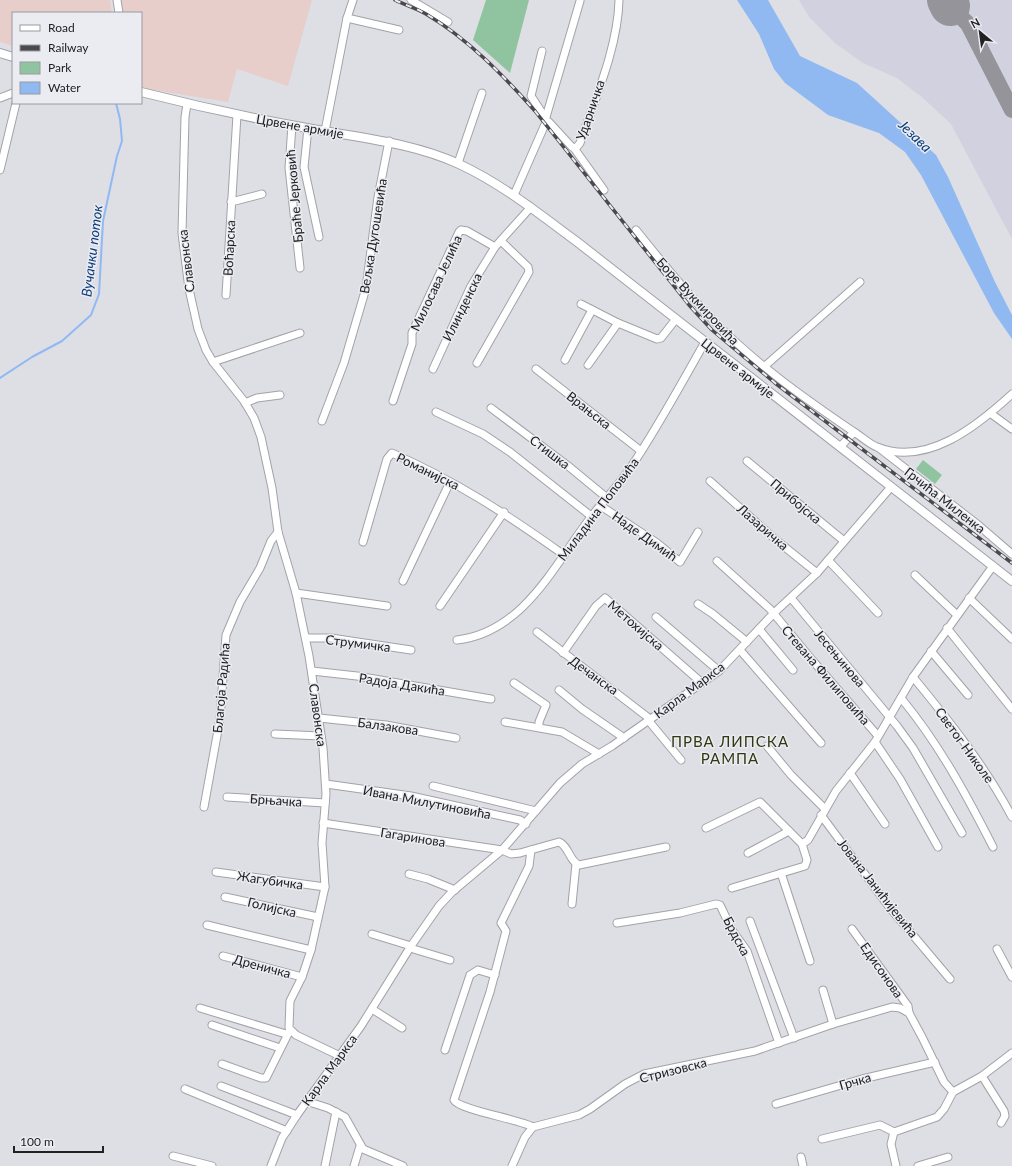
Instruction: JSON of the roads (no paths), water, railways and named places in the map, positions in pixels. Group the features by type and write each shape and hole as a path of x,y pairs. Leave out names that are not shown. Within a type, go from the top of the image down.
{"main road":[{"path":"0,53 12,57"},
{"name":"Црвене армије","path":"142,92 237,115 389,141 429,152 458,163 514,195 531,207 1012,581"}],"street":[{"path":"117,0 119,12"},
{"path":"325,130 348,18 354,0"},
{"path":"411,0 448,22"},
{"name":"Ударничка","path":"546,119 570,146 574,148 580,143 607,61 619,13 619,0"},
{"path":"514,195 546,119 580,1"},
{"path":"348,18 400,30"},
{"path":"542,51 531,96 546,119"},
{"path":"0,98 12,93"},
{"path":"458,163 482,93"},
{"path":"0,170 16,104"},
{"name":"Славонска","path":"187,104 185,117 182,209 183,249 189,289 198,329 212,362 245,403 261,437 272,488 278,532 296,593 306,638 319,718 326,784 322,843 325,887 311,950 302,977 290,1001 288,1032 266,1078 261,1078 222,1064"},
{"name":"Воћарска","path":"226,295 237,115"},
{"name":"Браће Јерковић","path":"292,125 289,168 300,268"},
{"path":"308,128 304,167 320,237"},
{"name":"Вељка Дугошевића","path":"322,421 344,363 366,288 378,197 389,141"},
{"path":"574,148 604,190"},
{"name":"Воћарска","path":"231,202 262,194"},
{"path":"495,247 502,242 531,207"},
{"name":"Милосава Јелића","path":"393,401 412,344 412,333 459,232 461,230 467,231 495,247"},
{"name":"Боре Вукмировића","path":"636,230 712,319 765,366 814,405 854,432"},
{"path":"477,363 529,272 528,267 502,242"},
{"name":"Илинденска","path":"432,369 471,286 495,247"},
{"path":"765,366 860,282"},
{"path":"581,304 618,323 659,339 676,319"},
{"path":"565,360 592,310"},
{"path":"588,365 618,323"},
{"path":"212,362 300,333"},
{"name":"Миладина Поповића","path":"457,640 471,638 484,633 512,615 527,603 641,451 705,342"},
{"name":"Врањска","path":"536,369 641,451"},
{"path":"877,447 910,453 927,450 948,441 990,413 1012,394"},
{"path":"245,403 262,397 280,395"},
{"name":"Стишка","path":"491,408 567,465 607,498"},
{"path":"436,412 483,434 520,459 591,516"},
{"path":"990,413 1012,429"},
{"path":"840,447 854,432"},
{"name":"Грчића Миленка","path":"854,432 877,447 966,515 1012,554"},
{"name":"Романијска","path":"363,542 390,453 405,458 473,493 504,512 564,555"},
{"name":"Прибојска","path":"747,461 844,541"},
{"name":"Лазаричка","path":"710,481 776,540 817,573"},
{"path":"403,581 450,482"},
{"name":"Карла Маркса","path":"271,1166 287,1131 306,1101 340,1056 372,1009 410,947 439,906 454,890 502,850 560,783 582,764 624,738 719,670 740,650 774,613 817,573 892,487"},
{"name":"Наде Димић","path":"601,506 657,543 680,562 698,532"},
{"path":"440,606 504,512"},
{"name":"Благоја Радића","path":"204,807 220,719 226,635 240,602 260,568 271,541 278,532"},
{"path":"828,560 878,613"},
{"name":"Стевана Филиповића","path":"717,561 774,613 877,739 938,847"},
{"path":"802,844 808,840 823,812 850,773 877,739 913,677 993,566"},
{"path":"915,575 957,615"},
{"path":"296,593 387,606"},
{"name":"Метохијска","path":"563,653 596,606 605,598 702,683"},
{"name":"Јесењинова","path":"791,598 890,717 913,748 962,833"},
{"path":"969,598 1012,639"},
{"path":"698,604 713,614 747,642"},
{"path":"656,618 719,670"},
{"path":"947,628 1012,709"},
{"path":"759,629 793,670"},
{"name":"Дечанска","path":"537,632 649,719"},
{"name":"Струмичка","path":"306,638 331,638 411,650"},
{"path":"740,650 821,742"},
{"path":"931,651 968,695"},
{"name":"Радоја Дакића","path":"312,671 357,676 491,699"},
{"name":"Светог Николе","path":"913,677 955,729 1000,793 1012,817"},
{"path":"514,684 545,703 546,708 539,722 539,726"},
{"path":"559,690 593,718 624,738"},
{"path":"901,698 923,726 948,763 993,847"},
{"name":"Балзакова","path":"319,718 392,726 456,738"},
{"name":"Карла Маркса","path":"649,719 681,760"},
{"path":"505,722 539,726 562,732 599,754"},
{"path":"275,734 321,736"},
{"name":"Јована Јанићијевића","path":"766,746 823,812 880,896 950,979"},
{"path":"850,773 885,824"},
{"name":"Ивана Милутиновића","path":"326,784 411,796 520,820 526,824"},
{"path":"433,786 536,811"},
{"name":"Брњачка","path":"227,797 325,803"},
{"path":"706,828 758,802 802,844 807,864 732,888"},
{"name":"Гагаринова","path":"323,823 502,850 511,854 561,843 576,864"},
{"path":"748,854 789,831"},
{"path":"572,904 576,864 666,847"},
{"path":"512,1166 524,1137 533,1127 523,1122 469,1108 454,1102 495,975 506,931 501,923 529,866 531,850"},
{"name":"Жагубичка","path":"216,872 325,887"},
{"path":"781,873 810,961"},
{"path":"409,874 428,879 454,890"},
{"name":"Голијска","path":"225,896 318,917"},
{"name":"Брдска","path":"617,923 680,913 716,904 720,906 732,930 747,951 779,1043"},
{"path":"750,921 794,1038"},
{"path":"207,925 311,950"},
{"name":"Едисонова","path":"852,928 908,1006 908,1013"},
{"path":"372,934 450,960"},
{"path":"997,949 1012,977"},
{"name":"Дреничка","path":"223,956 302,977"},
{"path":"445,1050 470,975 478,970 495,975"},
{"path":"823,990 832,1024"},
{"name":"Стризовска","path":"533,1127 579,1115 625,1084 644,1074 755,1051 832,1024 892,1007 900,1008 908,1013"},
{"path":"200,1008 288,1032 340,1056"},
{"path":"372,1009 402,1028"},
{"path":"908,1013 935,1062 944,1082 953,1092"},
{"path":"212,1025 280,1048"},
{"path":"822,1139 880,1126 894,1132 937,1116 944,1109 953,1092 982,1076 1012,1053"},
{"name":"Грчка","path":"776,1104 862,1079 935,1062"},
{"path":"982,1076 1004,1111 1005,1116 1001,1123"},
{"path":"221,1086 297,1115"},
{"path":"185,1090 287,1131"},
{"path":"306,1101 336,1112 345,1117 360,1146 388,1163 404,1166"},
{"path":"325,1166 336,1112"},
{"path":"894,1132 891,1144 896,1166"},
{"path":"354,1166 360,1146"},
{"path":"174,1156 212,1166"},
{"path":"918,1166 948,1157"},
{"path":"801,1158 803,1166"}],"water":[{"name":"Језава","path":"737,0 768,0 800,56 857,83 936,155 948,177 995,282 1012,315 1012,339 994,313 921,175 905,152 879,133 828,115 785,83 774,69 759,34"}],"waterway":[{"name":"Вучачки поток","path":"0,378 32,357 62,341 91,315 99,294 103,221 117,156 122,141 120,119 116,104"}],"railway":[{"path":"395,0 426,14 456,34 484,58 510,84 535,111 689,305 712,330 775,383 1012,563"}],"district":[{"name":"ПРВА ЛИПСКА РАМПА","path":"730,750"}]}
